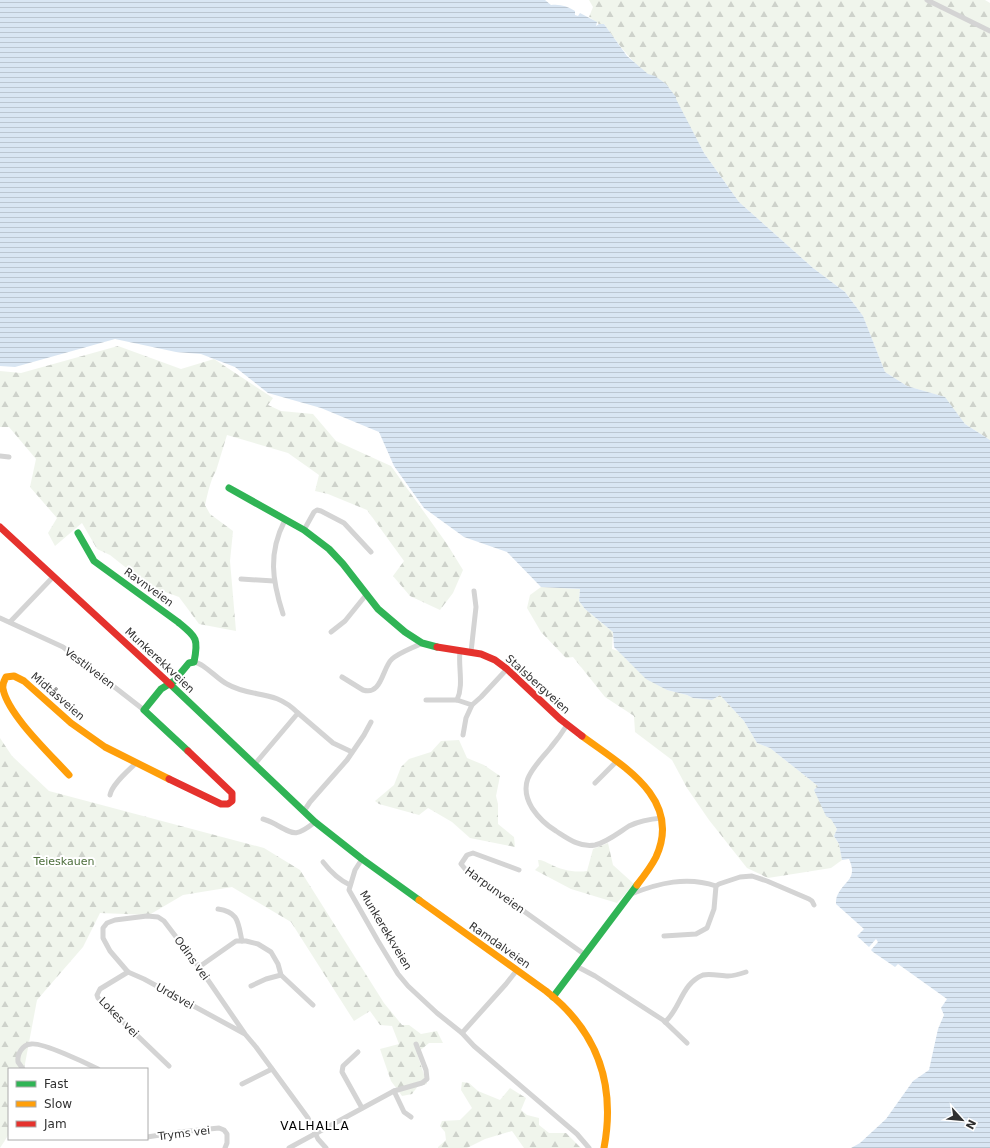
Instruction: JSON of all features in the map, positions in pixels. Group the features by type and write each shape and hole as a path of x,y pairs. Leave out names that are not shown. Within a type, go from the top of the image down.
{"street":[{"path":"927,0 990,31"},
{"path":"0,456 9,457"},
{"name":"Stalsbergveien","path":"229,488 304,530 329,549 343,564 378,609 395,625 422,643 436,647 471,652 489,657 507,669 568,725 641,780 650,790 657,803 662,818 663,835 654,863 553,997"},
{"path":"304,530 314,512 317,510 321,511 344,523 371,552"},
{"path":"283,614 274,581 273,558 275,545 285,520"},
{"name":"Munkerekkveien","path":"0,527 304,811"},
{"name":"Ravnveien","path":"78,533 94,561 178,622 193,635 196,639 197,646 194,662"},
{"path":"10,622 53,576"},
{"path":"241,579 274,581"},
{"path":"471,652 476,607 474,591"},
{"path":"331,632 345,621 366,595"},
{"name":"Vestliveien","path":"0,618 68,650 144,710"},
{"path":"342,677 363,690 373,690 377,687 386,668 393,658 422,643"},
{"path":"458,700 461,691 459,666 460,651"},
{"path":"144,710 158,692 174,680 189,663 194,662 201,664 230,686 280,699 333,742 352,752"},
{"path":"463,735 466,718 472,705 481,698 507,669"},
{"name":"Midtåsveien","path":"69,775 30,731 13,708 3,688 3,682 6,677 14,676 21,678 60,714 85,734 105,747 221,804 230,804 233,801 233,795 224,784 144,710"},
{"path":"426,700 458,700 472,705"},
{"path":"254,765 298,713"},
{"path":"304,811 352,752 371,722"},
{"path":"568,725 535,765 526,782 525,789 527,799 534,811 544,822 573,841 590,846 604,842 638,823 662,818"},
{"path":"595,783 617,761"},
{"path":"110,795 115,784 136,762"},
{"name":"Ramdalveien","path":"304,811 315,822 362,859 517,970 553,997 568,1011 592,1043 604,1074 608,1104 608,1126 605,1146"},
{"path":"263,819 268,820 290,832 296,833 302,832 315,822"},
{"name":"Harpunveien","path":"519,870 473,853 467,855 461,864 466,870 584,954"},
{"name":"Munkerekkveien","path":"362,859 355,870 350,885 350,892 398,974 425,1002 576,1134 588,1148"},
{"name":"Munkerekkveien","path":"323,862 338,877 350,885"},
{"path":"630,894 665,883 682,880 705,882 716,886 740,877 752,876 809,899 814,905"},
{"path":"664,936 696,934 707,928 714,909 716,886"},
{"path":"218,909 230,912 237,919 242,941"},
{"name":"Odins vei","path":"110,951 105,944 102,935 103,928 107,923 115,920 154,916 164,921 199,967 245,1034 308,1118 315,1134 326,1148"},
{"path":"199,967 236,941 258,944 271,952 278,964 281,976 313,1005"},
{"name":"Urdsvei","path":"110,951 128,972 144,979 245,1034"},
{"path":"576,966 665,1022 687,1043"},
{"path":"462,1033 517,970"},
{"name":"Lokes vei","path":"128,972 100,989 97,995 98,998 169,1066"},
{"path":"665,1022 673,1012 686,987 700,978 706,975 728,976 746,972"},
{"path":"251,986 266,979 281,976"},
{"path":"22,1068 18,1062 19,1053 25,1046 31,1044 41,1045 96,1068"},
{"path":"289,1148 394,1091 422,1083 427,1079 426,1070 416,1044"},
{"path":"358,1052 343,1066 342,1072 362,1108"},
{"path":"242,1084 272,1069"},
{"path":"394,1091 404,1112 411,1117"},
{"name":"Tryms vei","path":"148,1137 219,1128 224,1130 227,1134 225,1148"}],"green space":[{"path":"589,0 985,0 990,3 990,440 965,424 944,397 907,386 885,372 863,316 845,292 813,268 739,202 704,153 670,89 660,80 645,73 622,48 604,24 599,24 589,17 593,7"},
{"path":"118,346 181,369 214,359 273,398 268,405 281,411 313,414 336,441 391,466 447,544 463,570 453,593 440,610 410,596 393,576 404,561 367,510 328,494 315,491 319,475 288,453 227,435 205,505 210,514 233,531 230,561 236,631 199,624 179,597 149,586 110,555 97,549 82,523 55,546 48,533 57,518 30,487 36,459 9,427 0,427 0,371 21,373"},
{"path":"541,587 580,589 579,601 585,609 613,632 612,649 621,652 635,667 667,690 693,698 712,700 720,695 744,721 757,743 770,748 818,786 837,829 834,836 839,844 842,860 831,868 768,878 747,868 709,820 687,788 672,760 635,732 634,716 605,697 573,657 566,658 541,632 527,608 530,595"},
{"name":"Teieskauen","path":"0,738 12,756 49,791 264,848 300,870 384,1003 402,1025 409,1025 421,1034 437,1031 443,1043 429,1043 417,1053 427,1084 418,1086 412,1094 402,1096 391,1081 380,1049 399,1044 392,1026 380,1025 370,1011 354,1021 291,922 232,887 183,895 149,915 100,913 83,947 37,1000 24,1068 8,1068 8,1136 0,1148"},
{"path":"459,740 467,758 484,765 500,776 496,796 498,804 498,824 514,837 515,847 470,838 452,822 428,808 419,815 379,804 375,801 394,785 401,767 409,759 431,752 441,741"},
{"path":"608,843 613,865 634,884 617,903 571,889 535,870 539,866 538,860 559,868 578,872 587,871 593,849"},
{"path":"462,1082 469,1083 478,1091 500,1100 510,1088 526,1098 521,1110 527,1115 539,1118 539,1125 549,1133 566,1133 581,1148 524,1148 512,1131 485,1139 467,1148 438,1148 446,1140 445,1132 440,1126 442,1121 460,1120 472,1108 461,1090"}],"shaded area":[{"path":"0,0 545,0 551,5 560,5 569,8 575,11 575,15 578,16 580,13 597,22 596,26 599,24 604,24 627,56 648,74 655,76 666,84 676,97 704,153 739,202 813,268 845,292 863,316 885,372 907,386 945,397 965,424 990,440 990,1148 851,1148 860,1143 886,1119 913,1081 929,1070 938,1029 944,1015 941,1008 947,999 898,964 895,967 873,952 871,950 878,942 876,939 869,947 857,936 864,929 836,904 837,895 850,879 852,871 849,859 842,860 839,844 834,836 837,829 831,819 826,816 814,790 818,786 770,748 757,743 744,721 720,695 712,700 693,698 667,690 646,679 614,647 613,632 585,609 579,601 580,589 541,587 507,552 464,537 424,508 394,466 379,432 321,408 268,393 235,367 201,354 176,352 115,339 15,367 0,366"}],"traffic: fast":[{"path":"229,488 304,530 329,549 343,564 378,609 405,632 422,643 437,647"},
{"path":"78,533 94,561 178,622 189,631 195,639 196,648 194,662 189,663 174,681 161,689 144,710 188,751"},
{"path":"171,685 315,822 362,859 419,900"},
{"path":"553,997 637,885"}],"traffic: slow":[{"path":"69,775 31,734 13,711 3,689 3,684 6,677 14,676 24,681 71,723 105,747 169,779"},
{"path":"582,736 630,771 644,785 655,800 661,817 662,836 656,857 650,868 637,885"},
{"path":"419,900 546,991 564,1007 578,1023 590,1041 599,1060 604,1081 607,1102 607,1125 604,1148"}],"traffic: jam":[{"path":"0,527 171,685"},
{"path":"437,647 481,654 495,660 507,669 560,719 582,736"},
{"path":"169,779 221,804 228,804 232,801 232,793 188,751"}],"district":[{"name":"VALHALLA","path":"315,1126"}]}
